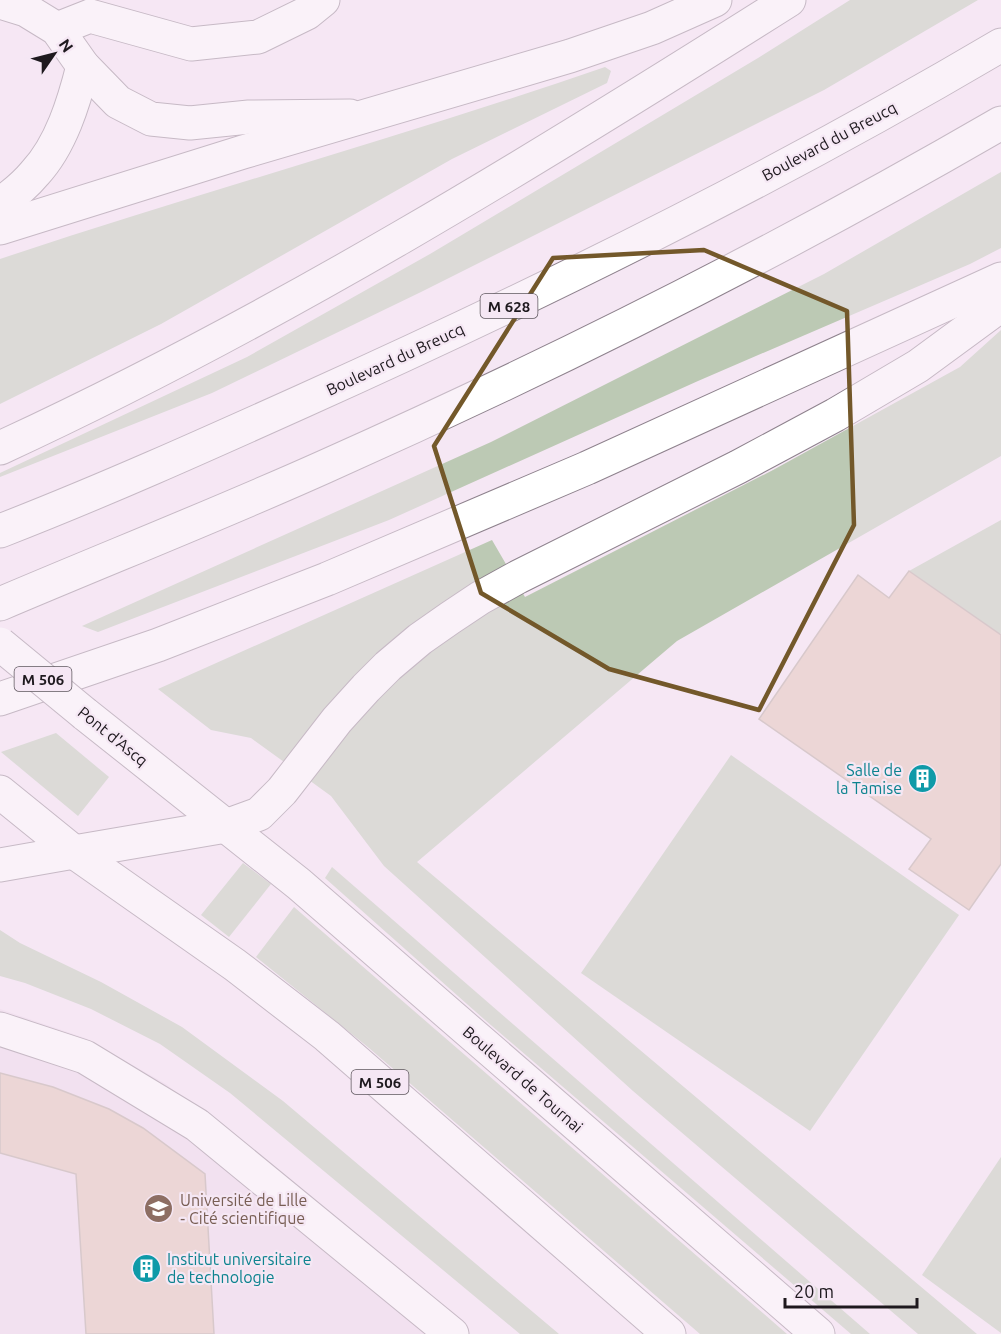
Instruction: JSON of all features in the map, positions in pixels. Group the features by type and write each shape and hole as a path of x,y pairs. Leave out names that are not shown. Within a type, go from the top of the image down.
{"main road":[{"path":"57,29 102,8 191,44 258,37 307,13 323,0"},
{"path":"0,228 243,152 570,56 652,28 715,0"},
{"path":"0,448 186,357 369,256 530,162 789,0"},
{"path":"0,2 26,10 57,29 83,66 118,102 151,118 190,123 249,117 370,115"},
{"name":"Boulevard du Breucq","path":"0,531 215,441 376,369 531,295 684,219 826,144 1001,45"},
{"path":"0,204 20,189 49,155 66,117 83,66"},
{"path":"0,604 249,500 482,394 788,241 1001,123"},
{"path":"0,699 158,645 337,575 587,468 1001,279"},
{"path":"0,865 226,826 259,814 282,791 337,720 366,688 420,639 450,618 518,577 738,467 835,415 918,366 1001,305"},
{"name":"Pont d'Ascq","path":"0,644 226,826"},
{"name":"M 506","path":"0,792 74,852 235,965 318,1029 669,1334"},
{"name":"Boulevard de Tournai","path":"226,826 324,905 818,1334"},
{"path":"0,1029 85,1057 197,1125 452,1334"}],"highlighted area":[{"path":"704,250 847,311 854,525 759,710 609,669 481,593 434,446 553,258"}],"shaded area":[{"name":"Université de Lille ‐ Cité scientifique","path":"0,1009 85,1038 166,1084 470,1334 0,1334"}],"green space":[{"path":"850,0 978,0 824,90 421,292 212,393 0,477 0,473 247,357 430,254 758,58"},
{"path":"605,67 611,71 607,83 452,159 161,324 0,404 0,259 454,117"},
{"path":"1001,172 1001,248 970,264 698,381 389,520 98,632 82,626 491,442 824,274"},
{"path":"1001,330 1001,456 677,641 417,862 977,1334 918,1334 633,1091 384,866 331,796 251,738 211,730 158,689 492,540 525,597 773,470 960,367"},
{"path":"1001,520 1001,633 1000,635 909,571"},
{"path":"56,733 109,777 78,816 1,752"},
{"path":"731,755 959,915 810,1131 581,973"},
{"path":"243,863 271,884 229,937 201,915"},
{"path":"332,867 870,1334 851,1334 485,1020 325,878"},
{"path":"294,907 787,1334 700,1334 369,1048 256,957"},
{"path":"0,930 20,943 101,982 182,1027 283,1101 559,1334 520,1334 230,1093 160,1044 91,1009 25,983 0,976"},
{"path":"1001,1157 1001,1333 922,1275"}],"building":[{"name":"Salle de la Tamise","path":"909,571 1001,635 1001,864 969,910 909,869 931,839 759,719 858,575 889,598"},
{"name":"Institut universitaire de technologie","path":"0,1073 53,1087 109,1109 143,1128 205,1174 214,1334 86,1334 76,1174 0,1153"}],"place":[{"name":"Salle de la Tamise","path":"923,779"},
{"name":"Université de Lille ‐ Cité scientifique","path":"159,1209"},
{"name":"Institut universitaire de technologie","path":"146,1268"}]}
